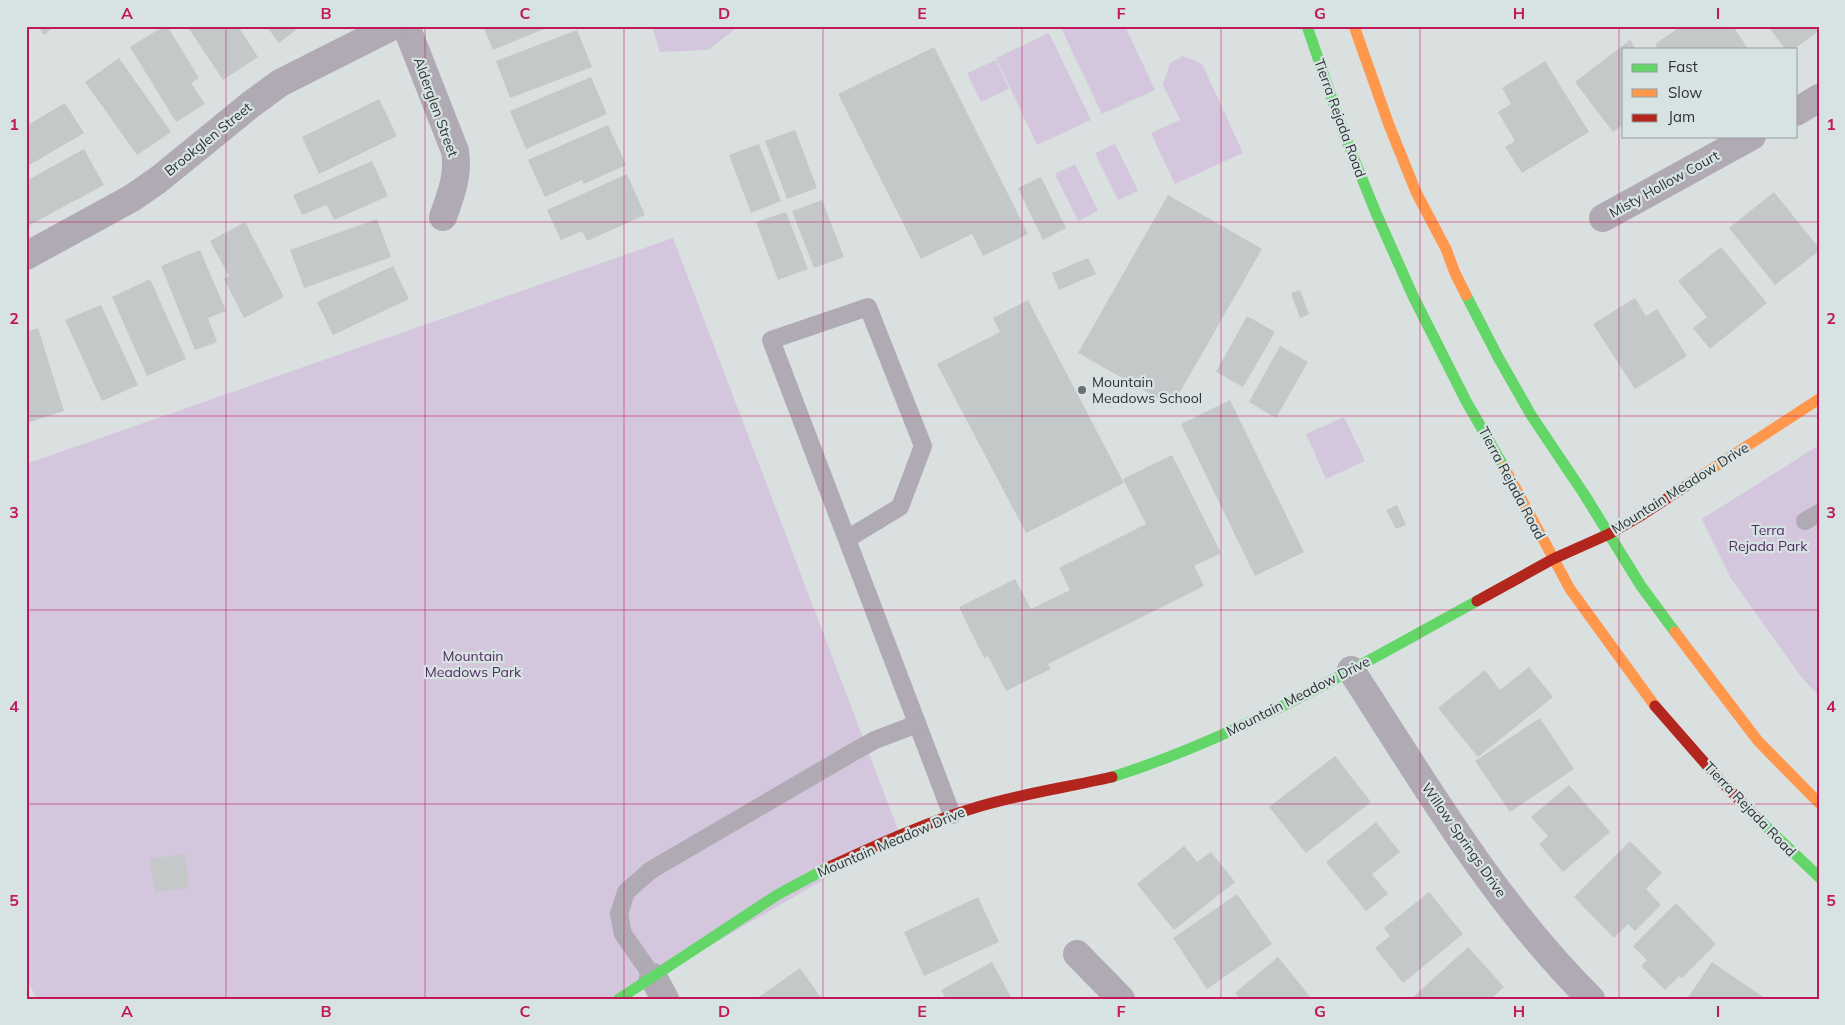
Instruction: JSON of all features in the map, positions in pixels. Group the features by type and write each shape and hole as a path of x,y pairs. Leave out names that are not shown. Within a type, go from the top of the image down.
{"main road":[{"name":"Tierra Rejada Road","path":"1307,26 1344,134 1376,213 1414,296 1466,400 1489,438 1570,589 1657,709 1718,778 1789,850 1819,877"},
{"path":"1354,26 1389,125 1416,192 1498,357 1531,415 1609,534 1640,586 1758,741 1819,803"},
{"name":"Mountain Meadow Drive","path":"619,999 659,988 777,895 817,873 900,835 970,808 1143,767 1229,733 1279,709 1553,559 1609,534 1642,515 1819,400"}],"street":[{"name":"Brookglen Street","path":"26,256 132,198 158,180 280,83 393,26"},
{"name":"Alderglen Street","path":"406,26 455,151 457,164 456,181 444,217"},
{"path":"1798,111 1819,98"},
{"name":"Misty Hollow Court","path":"1604,218 1748,138"},
{"name":"Willow Springs Drive","path":"1351,670 1472,856 1533,936 1564,972 1591,999"},
{"path":"1077,954 1121,999"}],"lane":[{"path":"847,539 900,507 923,446 868,307 771,340 952,816"},
{"path":"659,988 623,934 619,914 626,892 651,870 838,761 875,740 917,724"}],"green space":[{"path":"652,26 739,26 708,50 660,52"},
{"path":"1063,26 1125,26 1155,90 1102,114 1061,28"},
{"path":"1049,33 1091,120 1037,145 996,58"},
{"path":"1183,56 1202,64 1243,153 1175,184 1151,133 1180,120 1163,85 1170,63"},
{"path":"996,60 1009,89 981,102 967,73"},
{"path":"1115,144 1138,191 1118,200 1095,153"},
{"path":"1075,164 1098,211 1078,221 1055,174"},
{"name":"Mountain Meadows Park","path":"673,238 900,835 619,999 37,999 26,978 26,464"},
{"path":"1344,417 1365,461 1326,479 1306,434"},
{"name":"Terra Rejada Park","path":"1819,445 1819,696 1802,678 1730,577 1702,519"}],"building":[{"path":"37,26 55,26 44,35"},
{"path":"167,26 199,78 191,83 205,104 176,122 130,47"},
{"path":"187,26 238,26 258,57 223,80"},
{"path":"266,26 301,26 279,43"},
{"path":"483,26 551,26 493,50"},
{"path":"1682,26 1733,26 1747,48 1657,48 1655,44"},
{"path":"1768,26 1819,26 1819,31 1795,48 1784,48"},
{"path":"577,30 592,67 510,98 496,61"},
{"path":"1630,40 1635,48 1622,48 1622,125 1613,132 1575,82"},
{"path":"934,47 1028,234 983,256 972,234 921,259 838,94"},
{"path":"119,58 171,132 137,155 85,82"},
{"path":"1545,61 1589,132 1522,173 1505,147 1515,141 1498,112 1511,104 1502,88"},
{"path":"591,77 607,114 526,149 510,111"},
{"path":"379,99 397,136 319,174 302,137"},
{"path":"65,103 84,133 26,167 26,126"},
{"path":"608,125 626,165 584,184 582,180 545,197 528,160"},
{"path":"795,130 817,188 787,199 765,141"},
{"path":"759,144 781,201 751,213 729,155"},
{"path":"84,149 104,185 26,227 26,181"},
{"path":"372,161 388,196 334,220 327,205 302,215 293,195"},
{"path":"627,174 645,215 587,241 582,231 561,240 547,210"},
{"path":"1041,177 1066,228 1043,240 1018,188"},
{"path":"1774,192 1819,248 1819,251 1775,285 1729,228"},
{"path":"1168,195 1262,249 1172,406 1078,353"},
{"path":"822,200 844,257 814,268 792,211"},
{"path":"786,212 808,269 778,280 756,222"},
{"path":"377,219 391,257 304,288 290,250"},
{"path":"245,222 284,297 244,318 224,279 229,276 210,241"},
{"path":"1721,247 1767,303 1710,349 1693,328 1707,317 1678,281"},
{"path":"200,250 226,311 208,318 217,342 195,350 161,266"},
{"path":"1088,258 1096,274 1059,290 1052,273"},
{"path":"393,266 409,299 333,335 317,302"},
{"path":"150,279 186,359 147,376 112,297"},
{"path":"1300,290 1309,314 1300,318 1291,293"},
{"path":"1635,298 1646,316 1657,309 1687,356 1635,389 1593,324"},
{"path":"1028,300 1124,483 1026,533 937,364 1000,332 993,318"},
{"path":"101,305 138,385 102,401 65,320"},
{"path":"1247,316 1275,332 1243,387 1216,372"},
{"path":"38,328 64,411 27,423 26,332"},
{"path":"1280,346 1308,362 1276,418 1249,402"},
{"path":"1230,400 1304,552 1255,576 1181,424"},
{"path":"1172,455 1221,553 1194,566 1204,586 1048,664 1051,669 1006,691 988,656 984,658 959,607 1015,579 1031,609 1070,590 1059,568 1146,524 1123,479"},
{"path":"1397,505 1406,525 1396,529 1386,510"},
{"path":"1529,667 1553,697 1478,757 1438,708 1485,670 1500,690"},
{"path":"1540,718 1574,769 1510,812 1475,761"},
{"path":"1335,756 1371,802 1306,853 1269,807"},
{"path":"1569,785 1610,832 1563,872 1539,844 1548,836 1531,817"},
{"path":"1376,822 1400,852 1372,874 1388,894 1366,911 1326,862"},
{"path":"1630,841 1662,873 1646,889 1661,905 1635,931 1628,924 1614,938 1574,897"},
{"path":"1184,846 1197,862 1211,852 1235,882 1174,930 1137,884"},
{"path":"185,854 189,888 155,892 150,859"},
{"path":"1429,892 1463,934 1403,983 1375,948 1390,936 1384,928"},
{"path":"1237,894 1272,944 1207,989 1173,938"},
{"path":"978,897 999,942 924,976 904,932"},
{"path":"1676,903 1716,944 1682,978 1679,976 1665,990 1641,966 1647,960 1633,946"},
{"path":"1468,947 1504,987 1491,999 1411,999"},
{"path":"1278,957 1312,999 1240,999 1235,993"},
{"path":"992,962 1012,999 946,999 941,990"},
{"path":"1712,962 1766,999 1687,999"},
{"path":"800,968 822,999 756,999"}],"traffic: fast":[{"path":"1307,26 1344,134 1376,213 1413,296 1466,401 1504,467"},
{"path":"1466,295 1531,415 1584,494 1641,586 1675,632"},
{"path":"1112,777 1207,741 1299,698 1477,601"},
{"path":"1757,818 1819,877"},
{"path":"619,999 777,895 829,867"}],"traffic: slow":[{"path":"1354,26 1389,125 1416,192 1446,249 1466,295"},
{"path":"1698,478 1819,399"},
{"path":"1504,467 1570,589 1655,706"},
{"path":"1675,632 1758,741 1819,803"}],"traffic: jam":[{"path":"1477,601 1553,559 1609,534 1698,478"},
{"path":"1655,706 1718,778 1757,818"},
{"path":"829,867 917,828 971,809 1024,795 1112,777"}],"place":[{"name":"Mountain Meadows School","path":"1082,390"}]}
